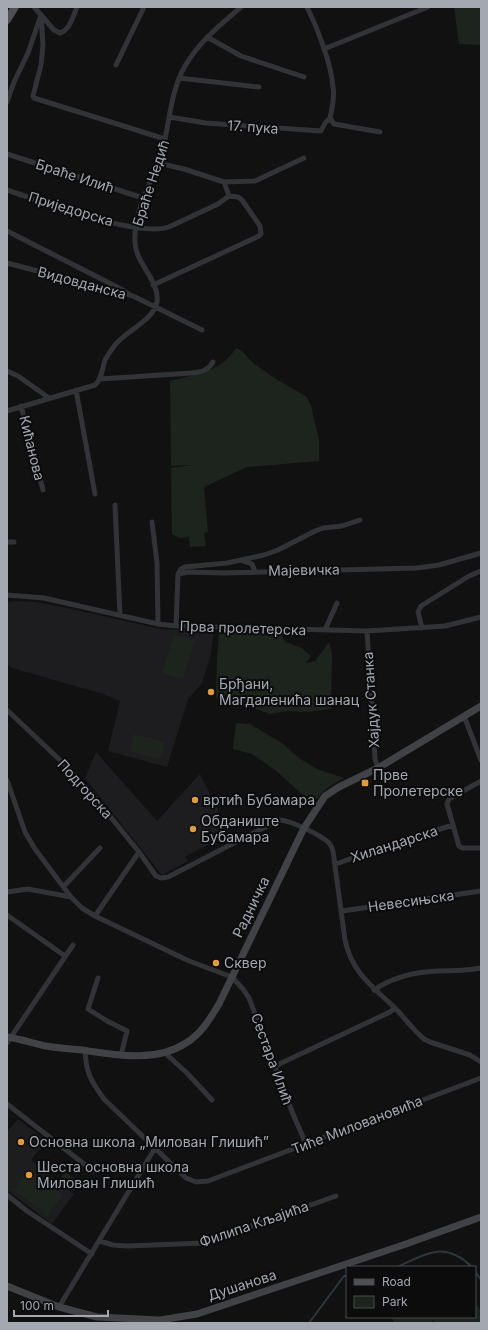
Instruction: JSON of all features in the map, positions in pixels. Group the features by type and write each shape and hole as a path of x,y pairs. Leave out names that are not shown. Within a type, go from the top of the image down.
{"main road":[{"path":"7,20 15,7"}],"street":[{"path":"34,7 54,30 60,33 66,30 77,7"},
{"path":"116,65 144,7"},
{"name":"Браће Недић","path":"155,306 157,297 154,285 136,249 135,228 143,198 158,163 179,78 193,53 207,36 241,7"},
{"path":"307,7 324,49 329,66 333,87 333,102 330,118 334,124 380,132"},
{"path":"324,49 428,7"},
{"path":"7,102 14,82 28,52 41,15"},
{"path":"41,15 43,45 33,96 34,98 165,139"},
{"path":"207,36 241,56 304,77"},
{"path":"179,78 259,87"},
{"name":"17. пука","path":"169,117 206,123 321,131 325,123 330,118"},
{"name":"Браће Илић","path":"7,154 143,198"},
{"path":"158,163 184,169 224,182 256,181 304,158"},
{"path":"154,285 252,240 261,234 260,226 242,200 238,197 229,196 224,182"},
{"name":"Приједорска","path":"7,190 89,216 135,228 164,229 218,204 229,196"},
{"path":"7,231 121,288 132,296"},
{"name":"Видовданска","path":"7,262 132,296 202,330"},
{"path":"7,411 94,385 100,379 110,351 124,336 150,315 155,306"},
{"path":"100,379 191,373 204,371 208,369 213,362"},
{"path":"7,371 18,376 49,398"},
{"path":"76,390 95,494"},
{"name":"Кићанова","path":"21,406 43,490"},
{"path":"115,505 120,615"},
{"path":"176,626 178,574 180,569 185,567 209,566 264,555 278,550 323,528 342,526 360,520"},
{"path":"152,522 157,569 158,624"},
{"path":"7,542 14,542"},
{"name":"Мајевичка","path":"178,574 189,572 417,568 439,565 481,553"},
{"path":"242,560 252,564 255,572"},
{"path":"422,628 418,612 421,606 469,576 481,571"},
{"name":"Прва пролетерска","path":"7,596 44,598 158,624 176,626 367,631 445,626 481,617"},
{"path":"325,630 337,603"},
{"name":"Хајдук Станка","path":"367,631 375,759 378,768"},
{"name":"Радничка","path":"8,1039 47,1046 121,1055 148,1055 165,1053 186,1044 200,1031 216,1008 304,828 321,801 330,792 378,768 481,706"},
{"name":"Подгорска","path":"7,710 78,778 139,852 156,876 161,878 168,877 279,820 285,820 304,828"},
{"path":"464,716 481,760"},
{"path":"7,780 25,832 35,849 71,897 82,908 95,916 189,960 232,977"},
{"path":"481,781 448,800 447,804 459,846 462,848 481,848"},
{"name":"Хиландарска","path":"336,864 380,848 453,825"},
{"path":"304,828 330,843 336,864 348,955 360,974 374,990 395,1008 424,1039 470,1055 481,1062"},
{"path":"64,886 100,848"},
{"path":"95,916 139,852"},
{"path":"7,892 28,889 71,897"},
{"name":"Невесињска","path":"342,911 481,891"},
{"path":"7,915 65,956"},
{"path":"8,1039 73,945"},
{"path":"374,990 393,979 419,973 481,968"},
{"name":"Сестара Илић","path":"232,977 249,998 306,1144"},
{"path":"98,978 88,1009 106,1021 127,1031 121,1055"},
{"path":"275,1066 390,1012 395,1008"},
{"name":"Тиће Миловановића","path":"84,1051 86,1067 96,1088 104,1099 186,1178 196,1182 203,1182 481,1078"},
{"path":"165,1053 187,1073 212,1100"},
{"path":"7,1104 93,1171"},
{"path":"59,1307 155,1148"},
{"path":"7,1195 33,1215 92,1254"},
{"name":"Филипа Кљајића","path":"100,1241 113,1245 126,1246 204,1243 336,1196"},
{"name":"Душанова","path":"7,1286 59,1307 102,1321 160,1320 197,1314 406,1244 481,1216"}],"shaded area":[{"path":"7,602 36,602 62,607 161,629 209,631 212,633 211,654 202,683 188,699 167,767 108,751 120,701 103,694 12,668 7,664"},
{"name":"вртић Бубамара","path":"96,752 157,821 200,774 230,833 185,857 188,861 162,875 85,778"},
{"name":"Шеста основна школа Милован Глишић","path":"18,1119 46,1141 31,1160 74,1194 52,1224 7,1190 7,1132"}],"green space":[{"path":"454,7 481,7 481,45 459,44"},
{"path":"236,348 242,351 253,363 276,379 307,397 311,406 319,440 319,461 247,467 204,487 208,532 204,533 206,546 190,547 189,537 180,538 172,534 171,468 193,465 171,466 170,381 215,368 223,363"},
{"path":"219,633 280,633 285,642 302,648 311,656 306,663 315,661 329,642 332,654 331,709 306,712 288,711 270,714 248,706 226,707 216,697"},
{"path":"174,634 195,640 183,679 162,673"},
{"path":"236,723 250,724 282,743 299,758 317,769 344,778 327,789 313,804 275,770 252,754 233,749"},
{"path":"134,734 165,742 161,759 130,751"},
{"path":"28,1169 63,1195 48,1216 14,1190"},
{"path":"65,1172 80,1183 74,1191 59,1180"},
{"path":"476,1304 481,1311 481,1323 435,1323 433,1320 430,1323 395,1323 392,1318 476,1318"}],"waterway":[{"path":"399,1266 435,1252 453,1254 471,1266"},
{"path":"476,1272 481,1280"},
{"path":"309,1323 344,1276 346,1276"}],"place":[{"name":"Брђани, Магдаленића шанац","path":"211,692"},
{"name":"Прве Пролетерске","path":"365,783"},
{"name":"вртић Бубамара","path":"195,800"},
{"name":"Обданиште Бубамара","path":"193,829"},
{"name":"Сквер","path":"216,963"},
{"name":"Основна школа „Милован Глишић”","path":"21,1142"},
{"name":"Шеста основна школа Милован Глишић","path":"29,1175"}]}
